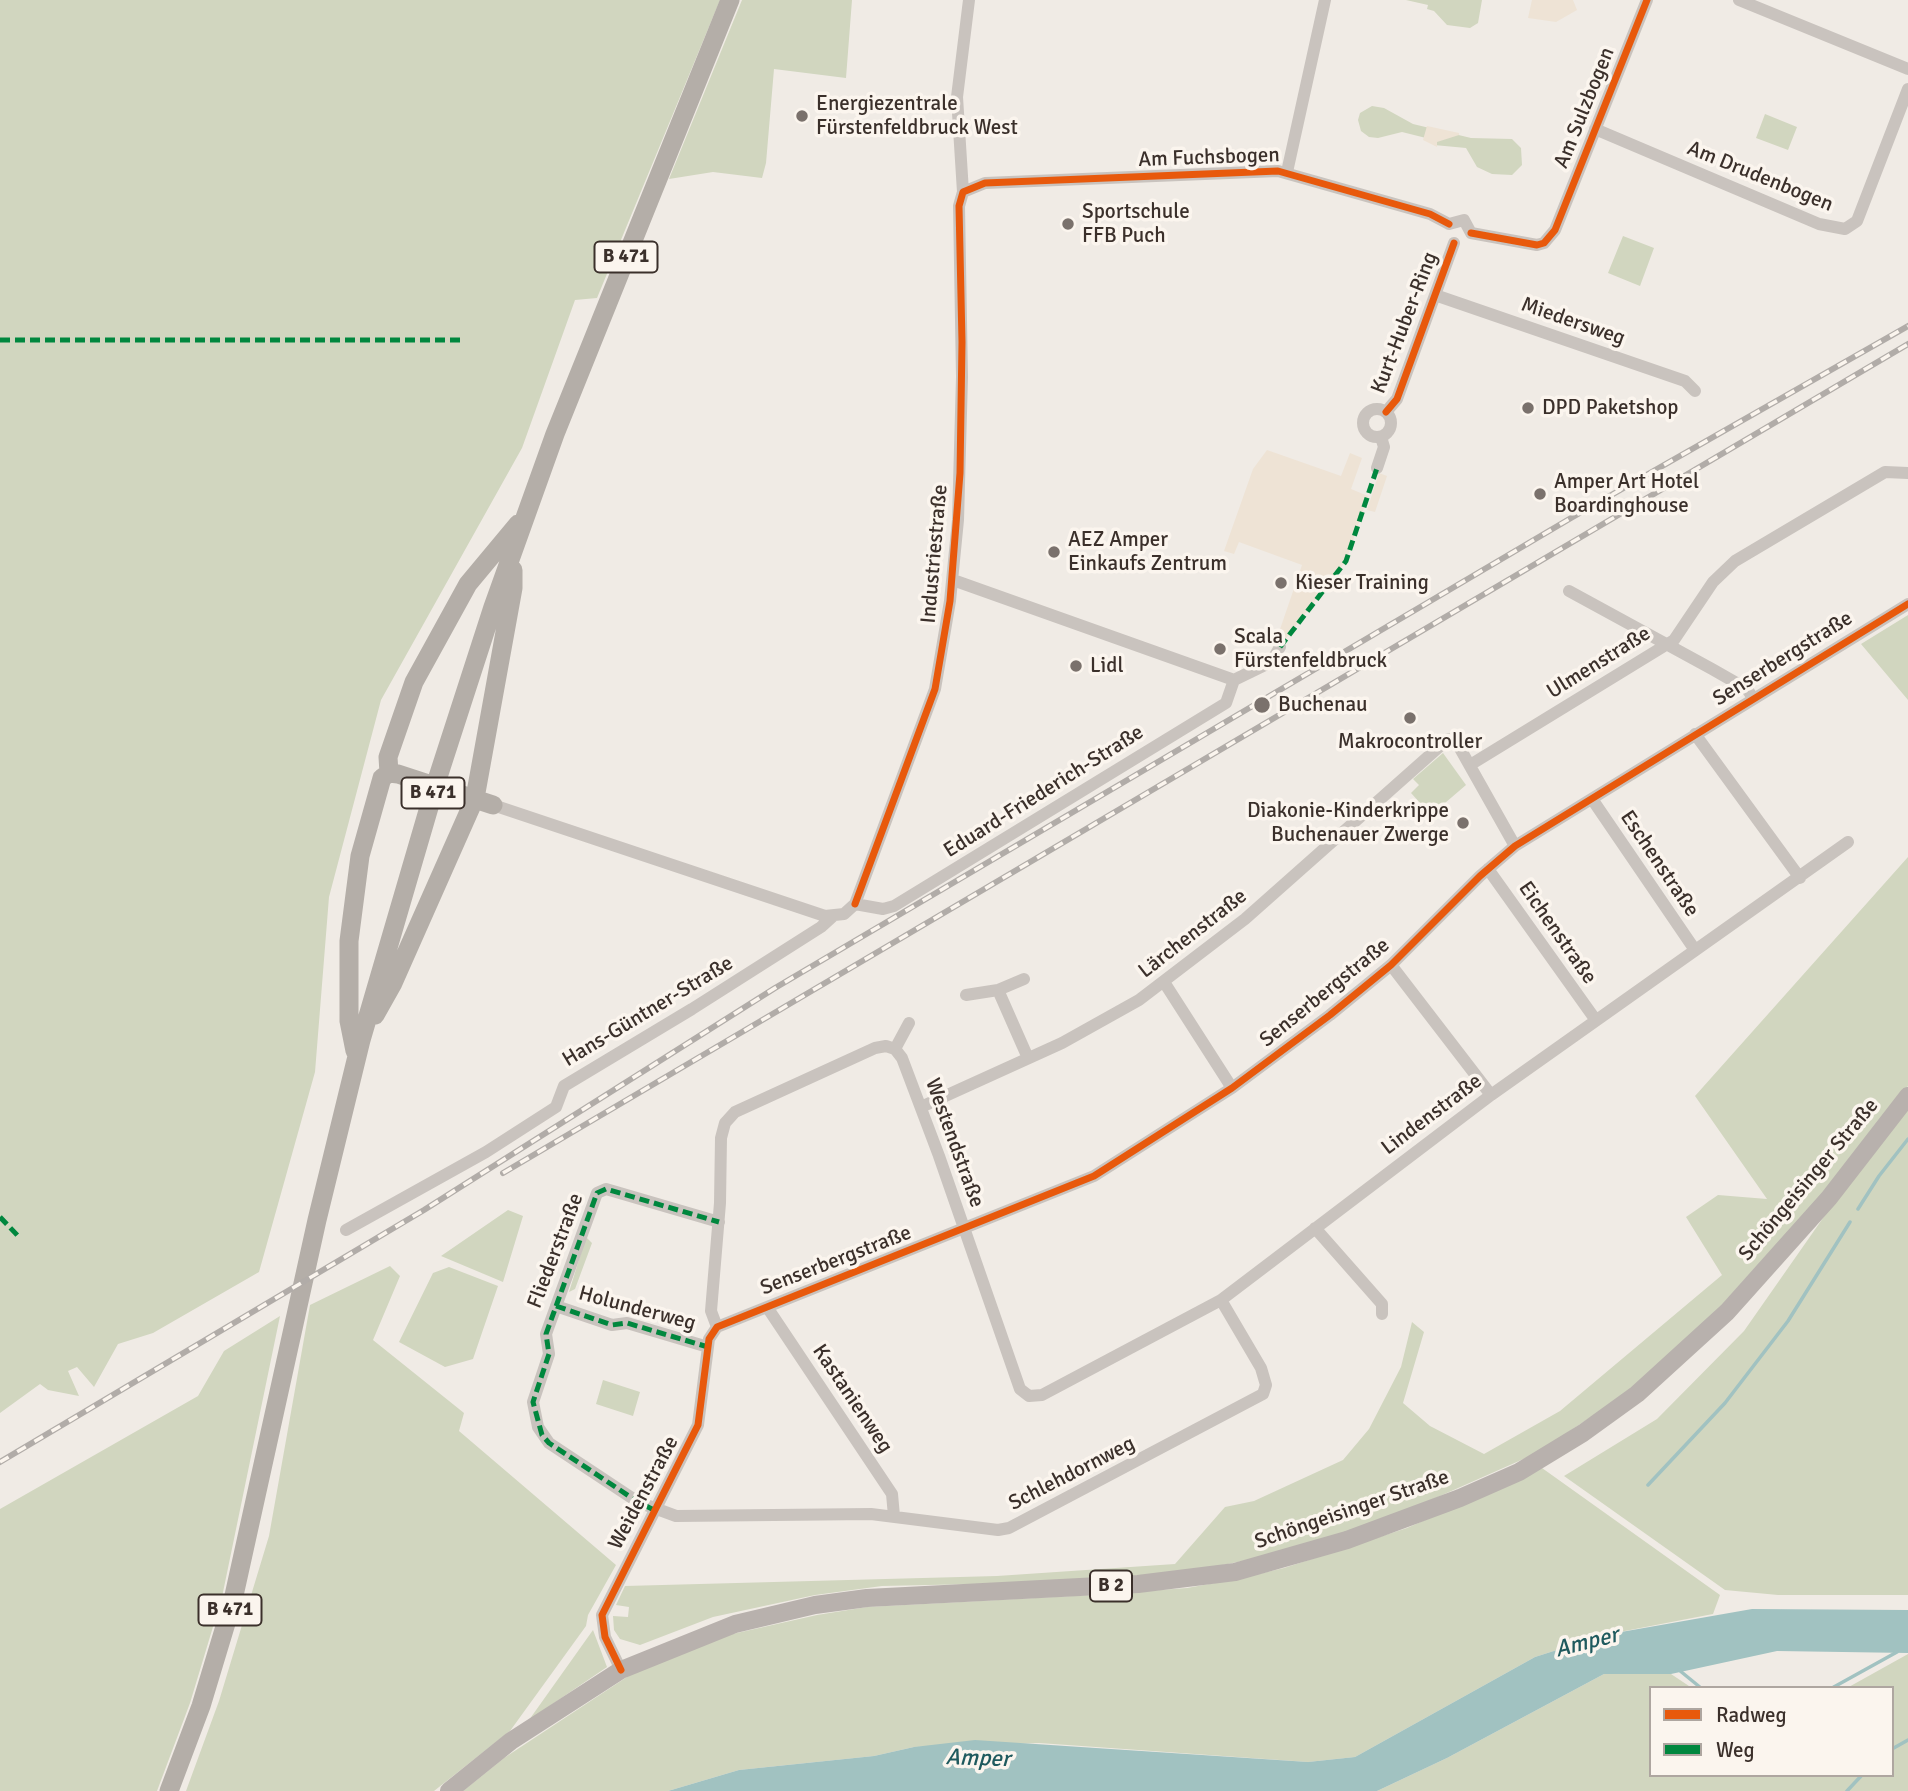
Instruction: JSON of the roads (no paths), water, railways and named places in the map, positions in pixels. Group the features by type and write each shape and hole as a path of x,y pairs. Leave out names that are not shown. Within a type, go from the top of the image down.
{"highway":[{"name":"B 471","path":"169,1791 201,1706 233,1600 317,1220 358,1049 437,780 525,516 730,0"},
{"path":"389,773 388,757 414,682 468,584 525,516"},
{"path":"358,1049 393,983 475,798 513,588 513,549"},
{"path":"358,1049 349,1021 349,941 353,897 368,824 382,778 389,773 475,798"}],"main road":[{"name":"Schöngeisinger Straße","path":"449,1791 505,1745 621,1670 735,1624 815,1605 867,1598 1180,1581 1288,1559 1461,1498 1519,1472 1583,1433 1637,1394 1727,1312 1829,1198 1908,1096"}],"street":[{"name":"Industriestraße","path":"855,904 935,689 953,580 960,473 962,330 959,206 963,192 957,97 969,0"},
{"path":"1287,172 1325,0"},
{"name":"Am Sulzbogen","path":"1471,233 1536,245 1544,243 1555,230 1647,0"},
{"path":"1739,0 1908,69"},
{"name":"Am Drudenbogen","path":"1595,129 1819,224 1845,229 1857,221 1908,89"},
{"name":"Am Fuchsbogen","path":"963,192 985,183 1287,172 1430,214 1449,224"},
{"path":"1464,220 1471,233 1465,242 1454,243 1448,236 1449,224 1464,220"},
{"name":"Kurt-Huber-Ring","path":"1386,412 1397,398 1454,243"},
{"name":"Miedersweg","path":"1435,295 1685,381 1695,391"},
{"path":"1363,409 1386,412 1391,426 1381,437 1365,432 1363,409"},
{"path":"1377,468 1384,447 1381,437"},
{"name":"Ulmenstraße","path":"1470,765 1674,639 1716,579 1735,561 1885,472 1908,473"},
{"path":"953,580 1234,680 1270,662 1280,647"},
{"path":"1569,591 1668,643 1746,689 1753,698"},
{"name":"Senserbergstraße","path":"717,1327 965,1230 1094,1176 1232,1088 1391,965 1488,869 1515,846 1908,604"},
{"name":"Eduard-Friederich-Straße","path":"855,904 883,909 894,906 1226,703 1234,680"},
{"path":"1695,734 1800,878"},
{"name":"Lärchenstraße","path":"920,1107 1112,1016 1164,982 1245,919 1443,742 1453,739 1470,765"},
{"path":"1470,765 1515,846"},
{"path":"475,798 832,917 844,914 855,904"},
{"name":"Eschenstraße","path":"1592,799 1695,950"},
{"name":"Lindenstraße","path":"1029,1395 1042,1395 1221,1300 1595,1019 1848,842"},
{"name":"Eichenstraße","path":"1488,869 1595,1019"},
{"name":"Hans-Güntner-Straße","path":"346,1230 486,1152 556,1107 564,1086 692,1009 821,927 832,917"},
{"path":"1391,965 1491,1095"},
{"path":"966,995 998,990 1024,979"},
{"path":"1164,982 1232,1088"},
{"path":"998,990 1028,1058"},
{"path":"717,1327 711,1311 719,1222 721,1138 729,1117 875,1048 886,1045 895,1049 909,1023"},
{"name":"Westendstraße","path":"895,1049 902,1058 1020,1389 1029,1395"},
{"name":"Fliederstraße","path":"654,1510 549,1443 538,1427 533,1402 549,1354 546,1334 597,1193 607,1189 719,1222"},
{"path":"1315,1228 1382,1304 1382,1314"},
{"name":"Schlehdornweg","path":"654,1510 676,1516 894,1516 998,1530 1009,1528 1255,1400 1265,1390 1264,1377 1221,1300"},
{"name":"Holunderweg","path":"556,1306 612,1325 627,1323 708,1347"},
{"name":"Kastanienweg","path":"768,1307 892,1494 894,1516"},
{"name":"Weidenstraße","path":"621,1670 605,1637 602,1615 698,1425 708,1347 711,1333 717,1327"}],"water":[{"name":"Amper","path":"1752,1609 1908,1610 1908,1653 1777,1651 1671,1674 1604,1674 1447,1758 1377,1791 668,1791 739,1770 874,1756 914,1747 975,1740 1308,1762 1355,1757 1535,1657 1604,1635"}],"waterway":[{"path":"1858,1209 1908,1139"},
{"path":"1648,1485 1725,1403 1788,1321 1850,1222"},
{"path":"1836,1686 1897,1652"},
{"path":"1679,1670 1699,1686"},
{"path":"1894,1748 1908,1740"},
{"path":"1847,1791 1860,1777"}],"railway":[{"path":"0,1462 424,1210 775,988 1571,518 1908,326"},
{"path":"503,1173 1908,344"}],"place":[{"name":"Energiezentrale Fürstenfeldbruck West","path":"802,116"},
{"name":"Sportschule FFB Puch","path":"1068,224"},
{"name":"DPD Paketshop","path":"1528,408"},
{"name":"Amper Art Hotel Boardinghouse","path":"1540,494"},
{"name":"AEZ Amper Einkaufs Zentrum","path":"1054,552"},
{"name":"Kieser Training","path":"1281,583"},
{"name":"Scala Fürstenfeldbruck","path":"1220,649"},
{"name":"Lidl","path":"1076,666"},
{"name":"Buchenau","path":"1262,705"},
{"name":"Makrocontroller","path":"1410,718"},
{"name":"Diakonie-Kinderkrippe Buchenauer Zwerge","path":"1463,823"}]}
